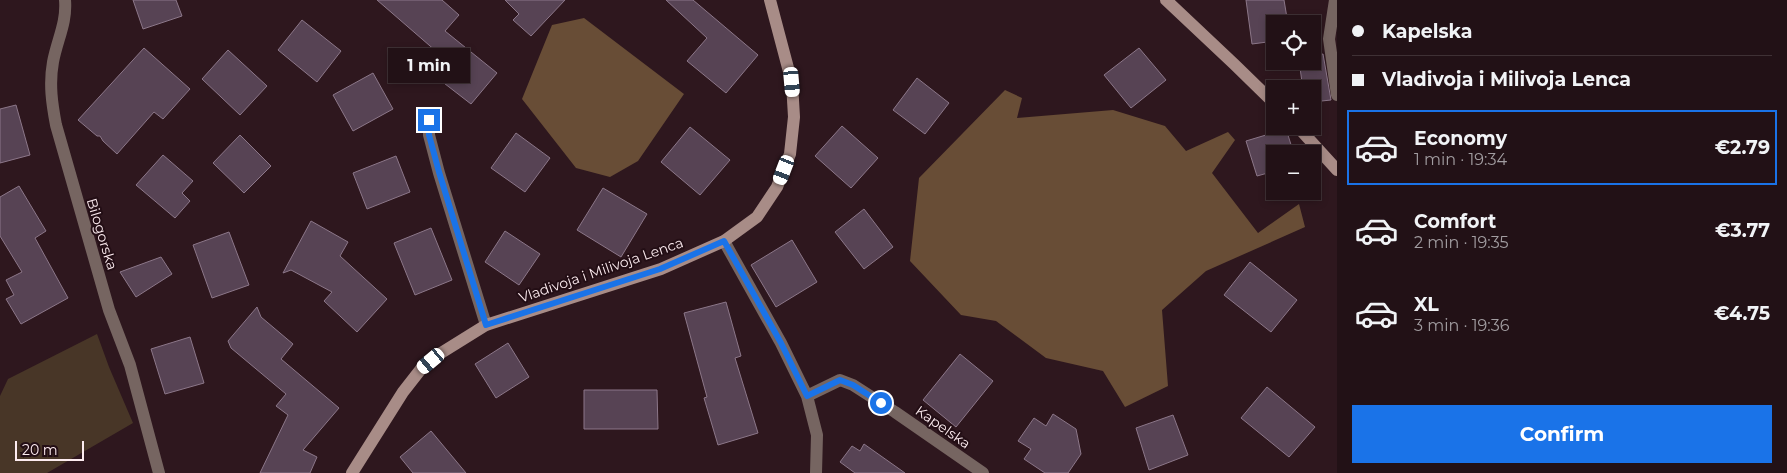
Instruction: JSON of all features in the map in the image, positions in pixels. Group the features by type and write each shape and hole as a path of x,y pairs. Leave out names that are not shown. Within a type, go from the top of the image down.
{"street":[{"name":"Bilogorska","path":"65,0 66,16 53,59 50,78 56,125 109,310 130,365 159,473"},
{"name":"Vladivoja i Milivoja Lenca","path":"352,473 403,392 421,369 441,353 486,325 660,269 724,241 757,216 778,187 790,154 794,117 792,82 770,0"},
{"path":"1166,0 1266,95"},
{"path":"1334,0 1329,39 1337,95"},
{"path":"429,120 429,135 439,172 486,325"},
{"path":"1305,135 1337,169"},
{"path":"724,241 777,335 807,396 817,435 816,473"},
{"name":"Kapelska","path":"807,396 840,380 853,385 983,473"}],"shaded area":[{"path":"584,18 684,94 638,161 610,177 576,168 522,99 552,25"},
{"path":"1005,90 1022,98 1017,118 1113,110 1165,126 1186,151 1228,132 1235,140 1212,173 1258,233 1299,204 1305,227 1206,271 1162,310 1168,386 1125,407 1103,371 1046,358 996,321 961,315 910,261 919,178"},
{"path":"97,334 133,423 47,473 0,473 0,396 8,379"}],"building":[{"path":"133,0 176,0 182,16 143,29"},
{"path":"377,0 442,0 459,15 445,31 497,73 471,104 440,80 452,65"},
{"path":"505,0 565,0 531,36 513,20 519,14"},
{"path":"666,0 693,0 758,55 726,93 687,61 707,38"},
{"path":"1246,0 1284,0 1286,15 1266,15 1266,42 1252,44"},
{"path":"302,20 341,51 317,82 278,50"},
{"path":"144,48 190,89 163,119 154,112 117,154 100,136 97,136 78,120"},
{"path":"1139,48 1166,80 1131,108 1104,75"},
{"path":"228,50 267,86 240,115 202,79"},
{"path":"1321,54 1323,54 1331,100 1321,101 1321,80 1302,80 1300,70 1321,70"},
{"path":"373,73 393,109 353,131 333,95"},
{"path":"917,78 949,103 925,134 893,110"},
{"path":"16,105 30,155 0,163 0,109"},
{"path":"842,126 878,158 851,188 815,156"},
{"path":"690,127 730,160 700,195 661,162"},
{"path":"516,133 550,158 525,192 491,168"},
{"path":"240,135 271,166 244,193 213,163"},
{"path":"1266,135 1288,135 1291,145 1266,145 1266,174 1257,176 1246,141"},
{"path":"163,155 193,181 182,193 190,201 175,218 136,185"},
{"path":"396,156 410,192 367,209 353,173"},
{"path":"19,186 46,231 35,238 68,298 21,324 6,299 14,295 6,280 22,272 0,236 0,197"},
{"path":"603,188 647,214 621,257 577,230"},
{"path":"864,209 893,247 864,269 835,232"},
{"path":"311,221 348,242 340,256 387,299 357,332 324,301 332,292 291,270 283,273"},
{"path":"431,228 452,280 415,295 394,243"},
{"path":"505,231 540,254 519,285 485,262"},
{"path":"229,232 249,285 212,298 193,245"},
{"path":"792,240 817,282 776,307 751,265"},
{"path":"161,257 172,274 136,297 120,272"},
{"path":"1250,262 1297,300 1271,332 1224,295"},
{"path":"726,302 741,356 735,358 758,433 718,445 704,398 707,397 684,313"},
{"path":"257,307 261,317 293,344 281,359 339,408 303,450 317,457 310,473 260,473 288,415 276,406 286,394 231,348 228,341"},
{"path":"190,337 204,383 165,394 151,349"},
{"path":"508,343 529,377 496,398 475,364"},
{"path":"960,354 993,381 956,427 923,400"},
{"path":"1267,387 1315,427 1289,457 1241,418"},
{"path":"584,390 657,390 658,429 584,429"},
{"path":"1053,414 1076,429 1081,454 1068,473 1045,473 1024,459 1031,449 1018,441 1034,418 1046,426"},
{"path":"1173,415 1188,455 1149,470 1136,428"},
{"path":"431,431 466,473 413,473 400,457"},
{"path":"864,444 905,473 855,473 840,462 852,446 860,451"}],"route":[{"path":"429,120 429,135 439,172 486,325 660,269 724,241 781,343 807,396 840,380 853,385 881,403"}]}
